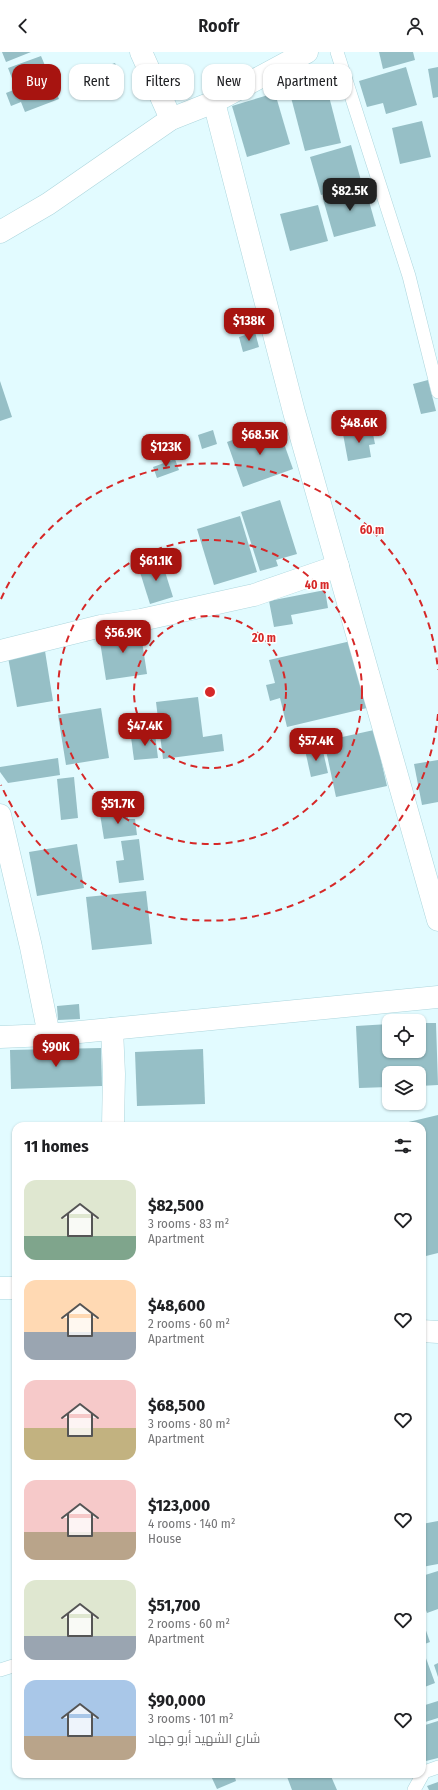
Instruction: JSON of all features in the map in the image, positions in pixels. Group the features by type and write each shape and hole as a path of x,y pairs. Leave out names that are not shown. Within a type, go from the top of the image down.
{"street":[{"path":"141,52 171,119"},
{"path":"0,232 48,204 171,119 214,102 306,52"},
{"path":"214,102 294,412 438,920"},
{"path":"0,650 101,626 141,620 254,595 338,566"},
{"path":"0,815 31,947 49,1035"},
{"path":"0,1037 49,1035 438,997"},
{"path":"112,1029 114,1074 113,1122"},
{"path":"0,1288 12,1288"},
{"path":"426,1331 438,1332"}],"lane":[{"path":"337,52 409,276 438,392"},
{"path":"0,1670 12,1666"},
{"path":"426,1771 438,1767"},
{"path":"414,1790 421,1778"}],"building":[{"path":"2,52 31,52 6,62"},
{"path":"379,52 413,52 415,60 383,69"},
{"path":"41,56 44,64 19,64"},
{"path":"12,67 12,78 8,68"},
{"path":"406,67 417,105 386,114 383,103 367,107 359,81"},
{"path":"438,67 438,97 433,98 428,69"},
{"path":"12,91 12,100 56,100 25,112 21,102 11,106 6,93"},
{"path":"263,97 263,100 277,100 290,144 247,157 232,106"},
{"path":"292,100 330,100 341,143 305,151"},
{"path":"422,121 431,157 400,164 392,128"},
{"path":"351,145 362,184 321,195 310,157"},
{"path":"365,187 376,226 334,237 323,199"},
{"path":"318,205 328,241 290,251 280,214"},
{"path":"255,332 259,347 243,352 239,337"},
{"path":"428,380 436,411 421,414 413,384"},
{"path":"0,381 12,417 0,421"},
{"path":"277,424 293,469 243,487 227,442"},
{"path":"372,429 375,444 369,445 371,457 348,461 343,434"},
{"path":"213,430 217,444 202,449 198,435"},
{"path":"175,459 179,470 157,478 153,467"},
{"path":"280,500 297,554 276,560 278,566 260,571 241,512"},
{"path":"240,516 257,572 214,585 197,529"},
{"path":"161,559 173,597 150,604 138,566"},
{"path":"325,590 328,608 291,615 293,624 274,627 269,601"},
{"path":"140,628 147,674 106,680 99,635"},
{"path":"351,641 367,708 287,727 280,698 270,701 266,685 275,683 269,660"},
{"path":"45,651 53,701 17,707 8,657"},
{"path":"198,697 203,737 222,734 224,751 163,759 156,702"},
{"path":"101,708 109,758 66,765 58,715"},
{"path":"374,730 387,786 336,797 324,741"},
{"path":"155,734 158,758 134,760 131,737"},
{"path":"322,747 328,773 311,777 305,750"},
{"path":"58,758 60,775 8,783 0,772 0,767"},
{"path":"438,760 438,802 422,805 414,764"},
{"path":"74,777 78,818 61,820 57,779"},
{"path":"127,810 128,819 135,819 137,835 104,839 100,814"},
{"path":"139,839 144,880 119,883 116,861 124,860 121,841"},
{"path":"77,844 84,888 37,896 29,852"},
{"path":"146,891 152,944 92,950 86,897"},
{"path":"79,1004 80,1019 58,1020 57,1006"},
{"path":"426,1023 436,1023 438,1085 426,1086 426,1066 382,1066 382,1087 359,1088 356,1026 382,1024 382,1058 426,1058"},
{"path":"101,1048 102,1086 11,1089 10,1050"},
{"path":"203,1049 205,1104 137,1106 135,1052"},
{"path":"438,1115 438,1253 426,1256 426,1122 409,1122"},
{"path":"438,1521 438,1564 426,1566 426,1523"},
{"path":"438,1571 438,1609 427,1613 426,1610 426,1575"},
{"path":"426,1631 430,1642 426,1644"},
{"path":"426,1658 435,1683 426,1686"},
{"path":"438,1663 438,1677 434,1665"},
{"path":"438,1701 438,1718 426,1722 426,1705"},
{"path":"438,1721 438,1758 426,1761 426,1725"},
{"path":"212,1778 235,1778 236,1781 217,1789"},
{"path":"288,1778 332,1778 337,1790 292,1790"},
{"path":"438,1782 438,1790 429,1790 427,1786"}]}
